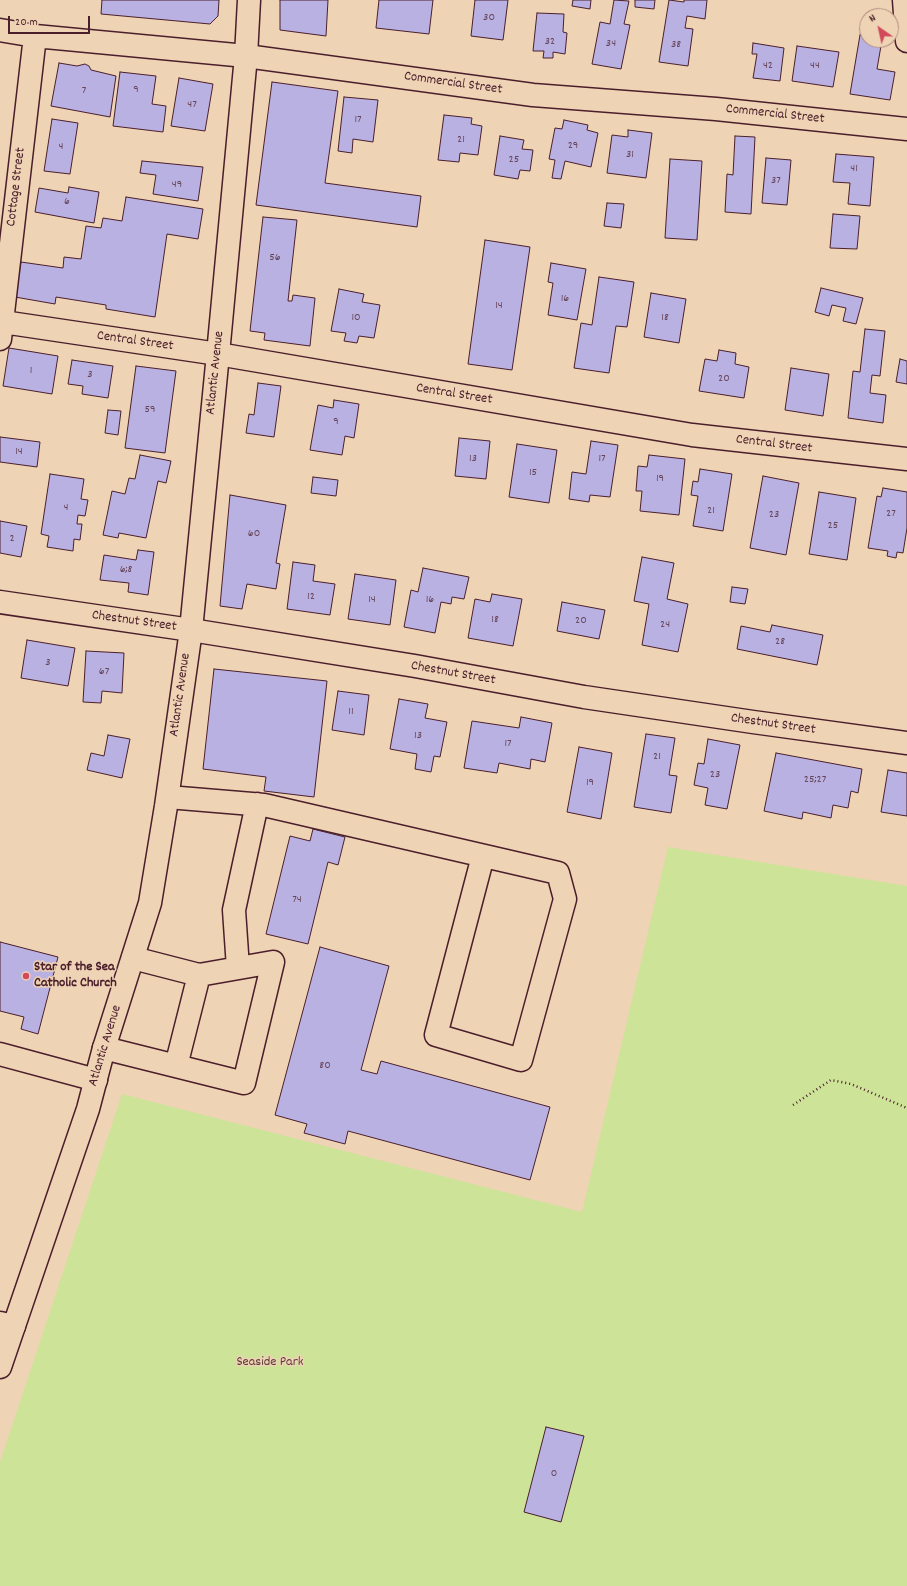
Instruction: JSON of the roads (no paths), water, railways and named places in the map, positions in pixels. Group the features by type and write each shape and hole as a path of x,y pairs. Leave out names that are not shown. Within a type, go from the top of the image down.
{"street":[{"name":"Atlantic Avenue","path":"0,1367 7,1324 88,1108 104,1048 150,903 168,797 191,630 246,56 249,0"},
{"path":"904,0 907,41"},
{"name":"Commercial Street","path":"0,30 35,36 246,56 533,95 716,109 907,129"},
{"name":"Cottage Street","path":"1,331 14,207 35,36"},
{"name":"Central Street","path":"1,331 218,354 692,435 907,459"},
{"name":"Chestnut Street","path":"0,602 191,630 416,666 584,697 907,743"},
{"path":"168,797 258,804 558,873 565,898 521,1060 436,1035 482,856"},
{"path":"238,968 234,910 258,804"},
{"path":"104,1048 244,1083 273,962 199,975 133,958"},
{"path":"176,1066 199,975"},
{"path":"0,1054 96,1080"}],"place":[{"name":"Star of the Sea Catholic Church","path":"26,976"}],"park label":[{"name":"Seaside Park","path":"270,1363"}]}
